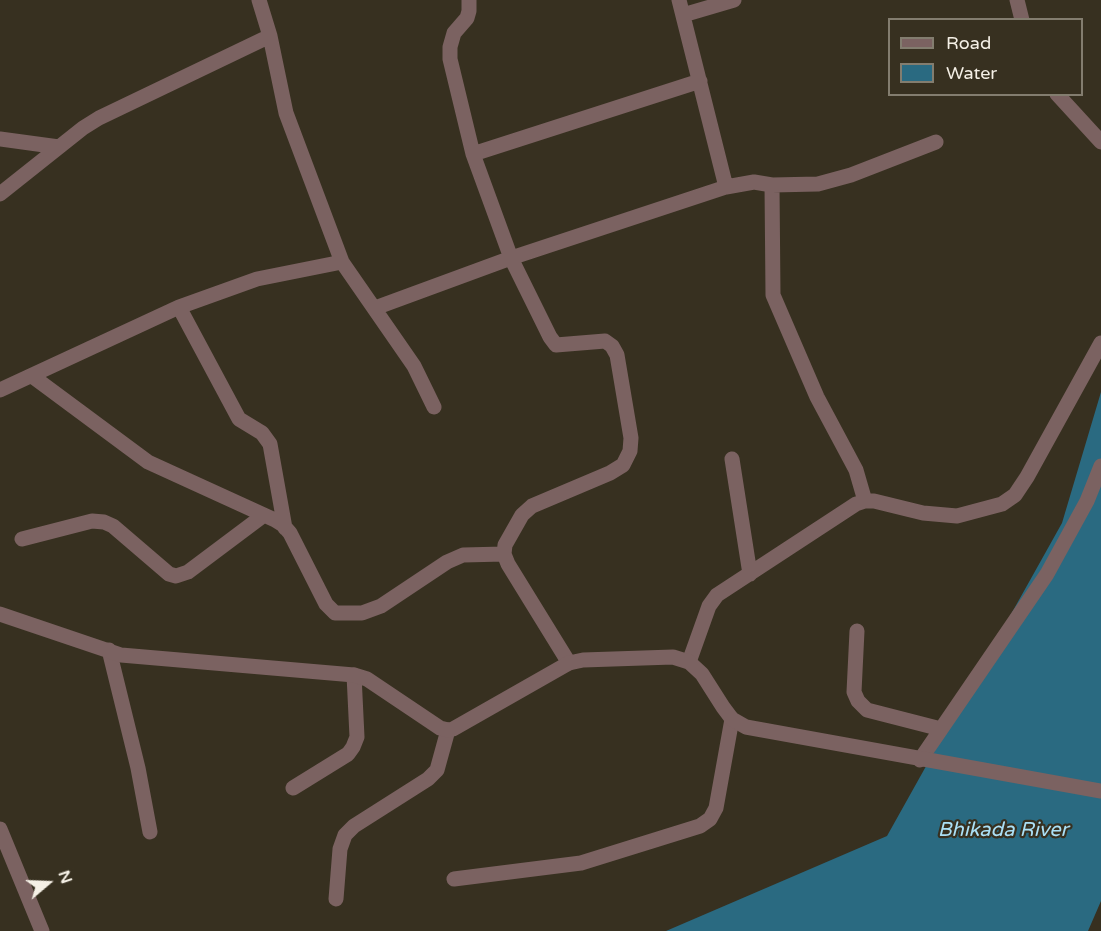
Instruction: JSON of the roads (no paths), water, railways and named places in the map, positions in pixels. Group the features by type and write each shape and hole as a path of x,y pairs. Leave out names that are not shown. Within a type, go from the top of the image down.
{"street":[{"path":"259,0 270,36 286,113 342,262 414,366 434,407"},
{"path":"469,0 466,18 454,33 450,47 450,59 473,154 511,258 550,338 556,345 605,341 612,346 617,355 631,438 630,451 623,465 610,473 532,506 522,515 506,545 504,554 508,564 569,663"},
{"path":"726,187 681,7 734,0"},
{"path":"1017,0 1022,18"},
{"path":"0,194 99,118 270,36"},
{"path":"473,154 700,81"},
{"path":"1059,96 1101,142"},
{"path":"0,139 59,147"},
{"path":"375,308 511,258 726,187 754,182 772,185 818,184 851,176 936,142"},
{"path":"772,185 771,279 773,295 817,397 856,470 865,501"},
{"path":"0,390 179,307 257,279 342,262"},
{"path":"179,307 239,419 262,433 270,444 285,528"},
{"path":"689,662 709,606 717,595 865,501 939,515 957,516 984,510 1015,495 1101,343"},
{"path":"32,376 147,462 264,515 285,528 290,533 326,604 335,613 362,613 381,606 447,562 464,555 504,554"},
{"path":"732,459 750,574"},
{"path":"920,760 1047,574 1087,501 1101,466"},
{"path":"22,539 92,521 104,522 113,526 169,574 176,576 188,572 264,515"},
{"path":"0,614 109,651 131,656 354,675 367,679 440,728 448,730 569,663 583,660 673,657 689,662 702,674 732,719 746,727 1101,791"},
{"path":"857,631 854,692 858,701 867,710 941,729"},
{"path":"109,651 138,768 150,832"},
{"path":"293,788 348,754 353,747 357,737 354,675"},
{"path":"454,879 581,863 700,826 710,819 716,808 732,719"},
{"path":"336,898 340,849 345,835 354,826 428,780 437,770 448,730"},
{"path":"0,829 7,863 42,931"}],"water":[{"name":"Bhikada River","path":"1101,392 1101,901 1088,931 666,931 887,836 1062,523"}]}
